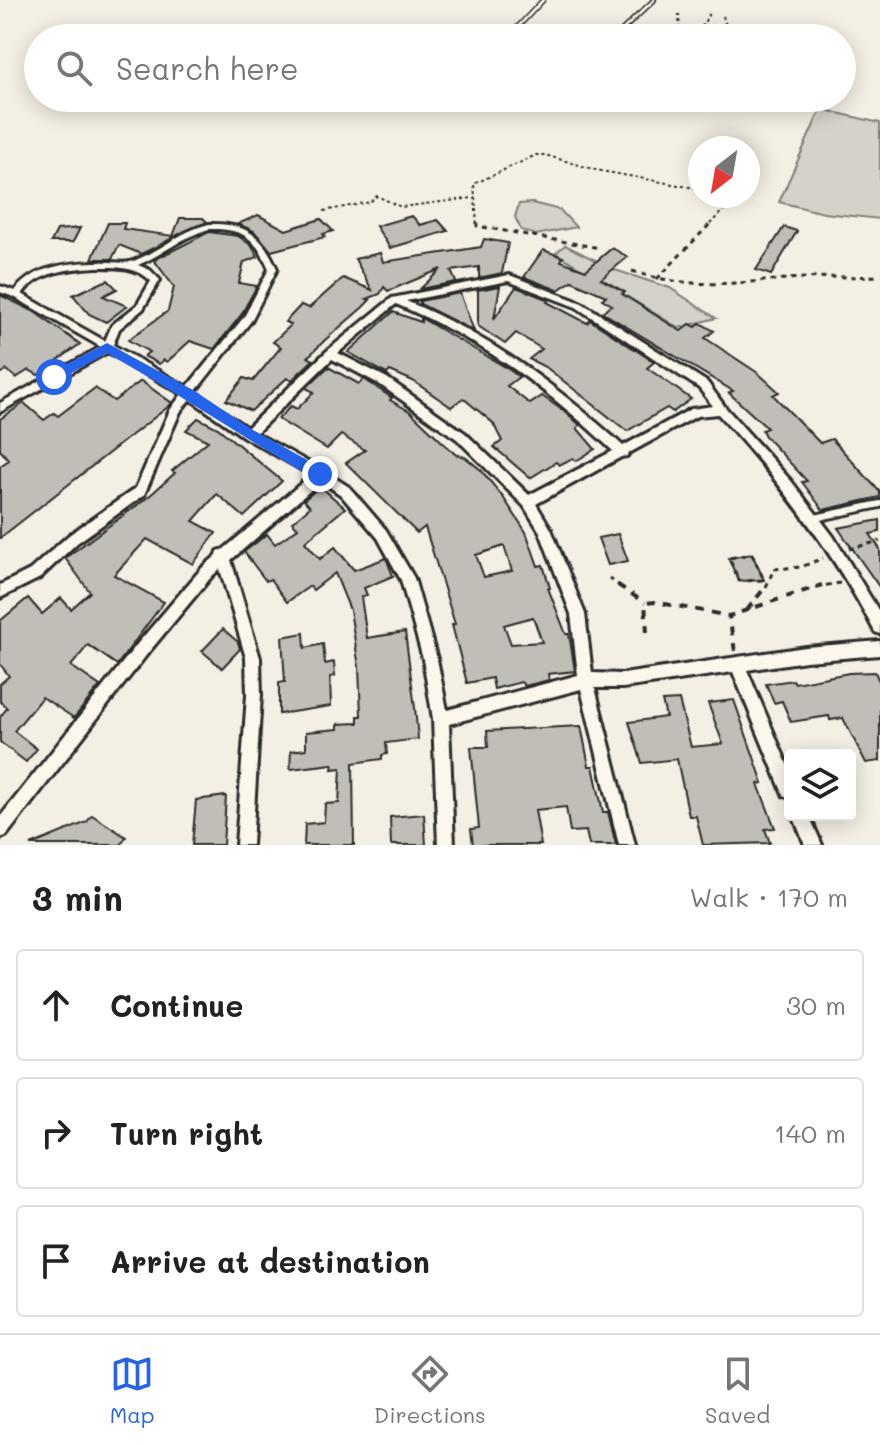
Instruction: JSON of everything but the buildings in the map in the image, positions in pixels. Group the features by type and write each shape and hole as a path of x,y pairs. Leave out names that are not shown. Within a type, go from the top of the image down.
{"street":[{"path":"0,592 35,574 73,539 140,491 165,428 248,319 273,269 260,240 252,234 224,224 208,225 184,234 150,258 133,264 110,263 57,271 29,280 17,295"},
{"path":"0,408 107,348 115,327 140,307 154,286 155,276 133,264"},
{"path":"248,434 331,354 395,300 509,278 579,305 703,385 815,518 856,581 880,627"},
{"path":"0,289 17,295 189,393 248,434 320,474 345,491 382,534 407,578 430,659 441,719 446,845"},
{"path":"395,300 455,326 525,368 569,402 623,453"},
{"path":"331,354 383,381 439,418 484,456 528,502 545,529 578,614 586,680 627,845"},
{"path":"528,502 695,412 721,410"},
{"path":"0,830 143,648 223,555 320,474"},
{"path":"223,555 253,658 254,695 244,845"},
{"path":"441,719 586,680 623,681 880,648"},
{"path":"737,664 784,776"},
{"path":"804,821 814,845"}],"lane":[{"path":"521,24 543,0"},
{"path":"629,24 654,0"},
{"path":"815,518 880,504"}],"path":[{"path":"704,24 709,13"},
{"path":"679,14 679,24"},
{"path":"723,16 726,24"},
{"path":"600,248 477,226 474,184 536,155 545,155 596,170 688,187"},
{"path":"324,211 370,202 377,196 401,207 473,198"},
{"path":"657,279 725,208"},
{"path":"632,271 657,279 721,286 805,278 880,276"},
{"path":"747,610 765,589 774,569 801,567 837,552 880,541"},
{"path":"752,554 764,580 739,581 729,558 752,554"},
{"path":"609,578 645,603 655,602 729,616 824,584 856,581"},
{"path":"645,603 647,632"},
{"path":"729,616 737,664"}],"shaded area":[{"path":"820,112 834,112 880,123 880,219 824,213 779,202"},
{"path":"532,203 560,210 576,227 536,235 521,230 515,217 519,204"},
{"path":"565,245 615,270 670,288 716,318 679,328 556,253"}],"route":[{"path":"54,377 107,348 189,393 248,434 320,474"}]}
